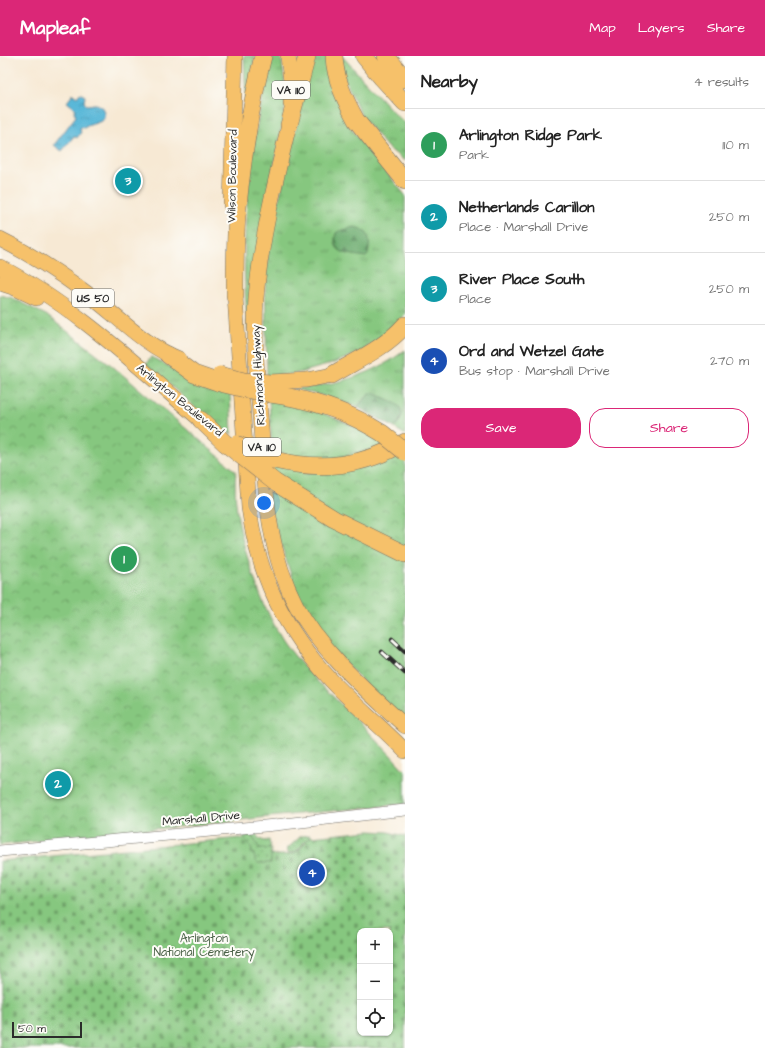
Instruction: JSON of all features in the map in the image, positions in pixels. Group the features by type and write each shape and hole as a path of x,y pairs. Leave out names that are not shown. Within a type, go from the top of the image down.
{"highway":[{"path":"235,296 237,217 240,187 252,102 263,56"},
{"path":"290,125 307,56"},
{"path":"334,56 336,73 344,98 356,120 405,181"},
{"path":"364,56 405,103"},
{"path":"386,56 405,79"},
{"path":"368,135 390,154 405,164"},
{"path":"332,375 384,345 405,325"},
{"path":"332,375 364,364 405,340"},
{"path":"168,355 194,374 220,379 245,389 271,388 298,398 324,405 346,414 382,433 405,452"},
{"name":"Arlington Boulevard","path":"201,420 224,440 274,460 308,466 354,463 380,455 405,442"},
{"path":"224,440 276,483 334,519 405,554"}],"main road":[{"name":"Wilson Boulevard","path":"235,56 230,242 235,296"},
{"name":"VA 110","path":"288,56 292,95 290,125"},
{"name":"Richmond Highway","path":"290,125 265,227 259,265 256,300 255,335 269,523 279,563 287,584 306,621 333,657 405,726"},
{"path":"0,232 14,246"},
{"name":"US 50","path":"0,239 57,272 85,292 140,336 168,355"},
{"name":"Arlington Boulevard","path":"0,266 49,296 112,344 201,420"},
{"path":"0,283 15,288 78,318"},
{"name":"Richmond Highway","path":"235,296 249,508 253,536 262,568 285,620 305,650 332,681 405,751"},
{"path":"271,388 332,375"}],"street":[{"name":"Marshall Drive","path":"0,851 405,810"}],"green space":[{"path":"244,56 255,56 246,106"},
{"path":"273,56 281,56 285,84 285,109 251,286 248,332 245,297 245,228 248,193 257,124"},
{"path":"313,56 327,56 349,125 405,195 405,314 399,323 361,352 334,363 303,372 267,376 265,276 272,229"},
{"path":"342,56 405,123 405,161 387,147 362,117 342,73"},
{"path":"354,227 363,230 368,236 369,249 366,257 348,254 336,246 336,233"},
{"path":"0,295 12,298 46,315 110,364 236,471 235,490 238,520 242,539 248,561 265,607 283,640 299,661 405,771 405,804 0,845"},
{"path":"405,350 405,435 393,427 399,423 402,415 395,403 374,393 364,399 357,407 320,395 293,389 323,385 352,378 380,366"},
{"path":"151,357 176,370 230,393 232,434 214,424 146,364"},
{"path":"374,393 400,407 402,415 399,423 393,427 357,407 370,394"},
{"path":"269,399 303,405 363,430 386,446 347,457 314,460 272,452"},
{"path":"405,442 405,726 306,621 266,498 274,460 302,465"},
{"name":"Arlington National Cemetery","path":"369,831 388,832 405,836 405,1048 0,1048 0,861 240,838 247,840 257,855 284,855 298,851 311,837"},
{"path":"257,833 258,838 264,841 269,840 271,849 259,848 251,835 245,834"},
{"path":"244,835 252,836 259,848 271,849 271,863 258,863 256,861 250,845 243,837"},
{"path":"310,835 310,837 296,851 293,853 288,853 287,849 301,836"}],"water":[{"path":"80,93 85,96 84,102 86,105 95,104 100,106 104,111 104,116 99,122 84,128 81,127 81,132 77,138 74,136 62,151 54,145 76,116 74,112 76,109 67,102 73,94 77,97"}],"railway":[{"path":"392,639 405,651"},
{"path":"382,652 405,673"}],"place":[{"name":"River Place South","path":"128,181"},
{"name":"Arlington Ridge Park","path":"124,559"},
{"name":"Netherlands Carillon","path":"58,784"},
{"name":"Ord and Wetzel Gate","path":"312,873"}]}
